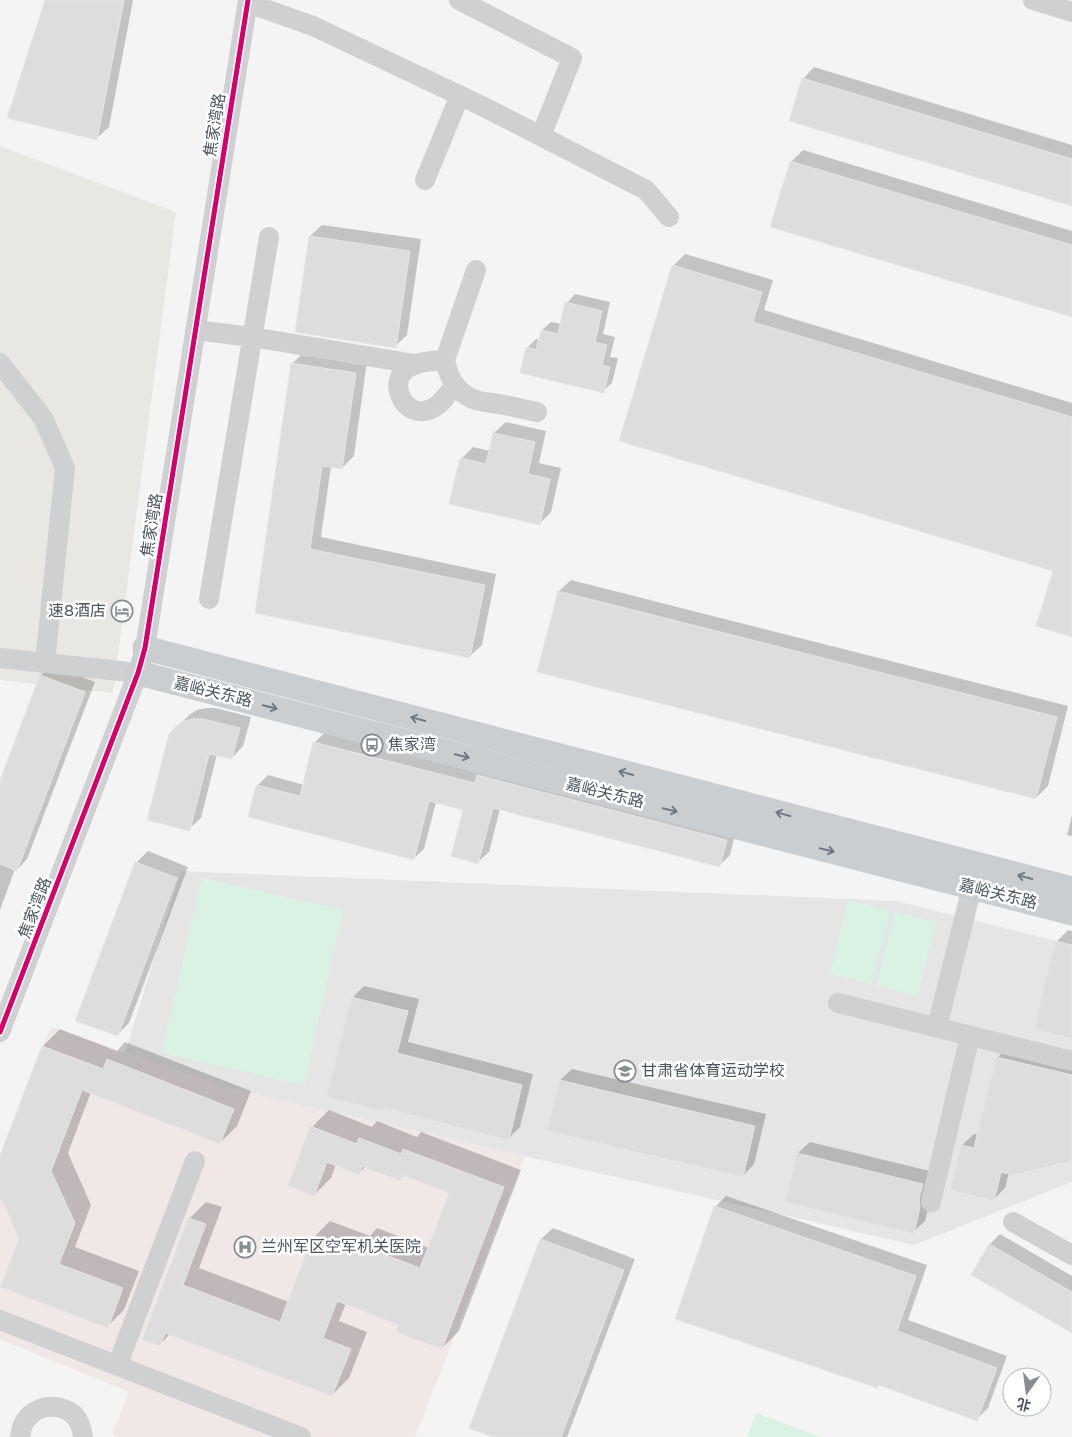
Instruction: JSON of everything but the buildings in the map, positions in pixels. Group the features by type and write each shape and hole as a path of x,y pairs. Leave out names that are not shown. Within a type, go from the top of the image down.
{"main road":[{"name":"嘉峪关东路","path":"145,648 1072,889"},
{"name":"嘉峪关东路","path":"138,673 1072,913"}],"street":[{"path":"459,0 572,58 541,136"},
{"path":"1034,0 1072,12"},
{"path":"248,2 313,26 460,95 541,136 646,190 669,217"},
{"name":"焦家湾路","path":"0,1032 138,673 145,648 248,2"},
{"path":"424,180 460,95"},
{"path":"209,600 269,237"},
{"path":"476,270 445,360 448,373 454,386 464,395 477,401 491,402 537,412"},
{"path":"195,330 252,337 415,364 445,360"},
{"path":"0,363 43,418 65,468 45,663"},
{"path":"415,364 402,374 398,388 404,403 410,408 417,411 432,409 439,404 454,386"},
{"path":"0,658 138,673"},
{"path":"937,1027 972,887"},
{"path":"838,1003 1072,1061"},
{"path":"931,1202 970,1036"},
{"path":"117,1366 195,1161"},
{"path":"1013,1222 1072,1255"},
{"path":"0,1320 300,1437"},
{"path":"20,1437 23,1425 30,1415 40,1409 52,1406 64,1409 75,1416 82,1426 83,1437"}],"shaded area":[{"path":"0,146 176,212 113,693 0,680"},
{"name":"甘肃省体育运动学校","path":"181,871 897,901 1072,945 1072,1182 914,1245 230,1089 125,1053"},
{"name":"兰州军区空军机关医院","path":"51,1027 230,1089 525,1156 415,1437 119,1437 112,1434 129,1392 0,1339 0,1155"}],"green space":[{"path":"202,878 343,910 304,1085 162,1053"},
{"path":"848,900 890,910 872,984 830,974"},
{"path":"894,912 936,922 918,996 877,986"},
{"path":"756,1413 821,1437 747,1437"}],"cycle path":[{"path":"0,1032 138,673 145,648 248,0"}],"place":[{"name":"速8酒店","path":"122,611"},
{"name":"焦家湾","path":"372,745"},
{"name":"甘肃省体育运动学校","path":"625,1071"},
{"name":"兰州军区空军机关医院","path":"245,1247"}]}
